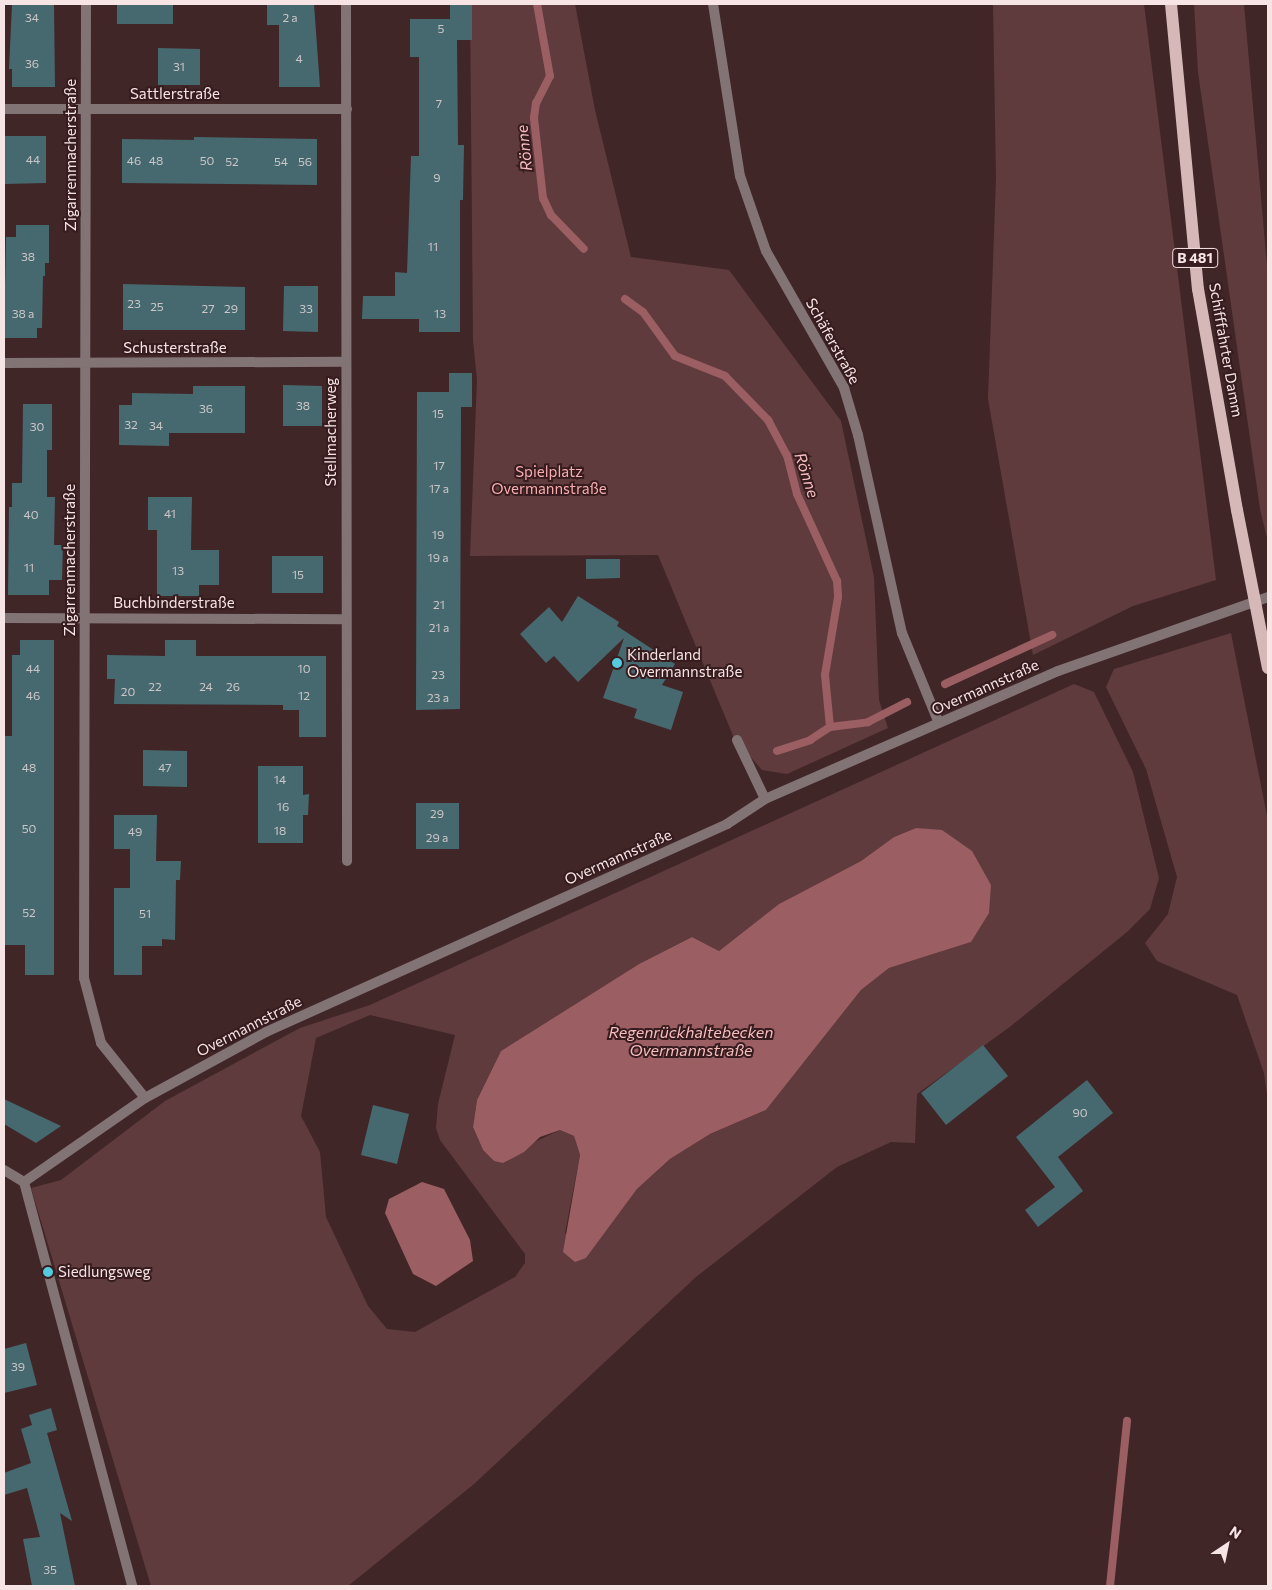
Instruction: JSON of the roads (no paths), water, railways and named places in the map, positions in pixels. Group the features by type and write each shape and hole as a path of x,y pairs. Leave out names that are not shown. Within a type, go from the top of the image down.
{"main road":[{"name":"Schifffahrter Damm","path":"1171,4 1175,72 1198,289 1237,510 1268,668"}],"street":[{"name":"Zigarrenmacherstraße","path":"86,4 84,978 101,1043 145,1098"},
{"name":"Stellmacherweg","path":"346,4 346,860"},
{"name":"Schäferstraße","path":"713,4 740,176 766,251 844,388 858,434 902,633 939,723"},
{"name":"Sattlerstraße","path":"4,109 347,108"},
{"name":"Schusterstraße","path":"4,364 346,362"},
{"name":"Overmannstraße","path":"24,1182 145,1098 266,1032 728,824 765,799 1058,671 1268,597"},
{"name":"Buchbinderstraße","path":"4,618 345,619"},
{"path":"737,740 765,799"},
{"path":"4,1170 24,1182 132,1586"}],"water":[{"name":"Regenrückhaltebecken Overmannstraße","path":"916,828 942,830 972,851 991,885 989,913 971,942 889,968 861,990 766,1110 710,1134 670,1159 637,1189 586,1258 575,1262 563,1252 580,1155 574,1136 560,1130 540,1137 524,1152 503,1163 494,1161 483,1150 473,1127 477,1100 501,1051 639,964 692,937 719,951 779,904 861,861 894,837"},
{"path":"422,1182 444,1189 470,1240 473,1261 436,1286 413,1274 385,1213 389,1199"}],"waterway":[{"name":"Rönne","path":"537,4 550,76 536,103 534,118 543,198 551,215 584,249"},
{"name":"Rönne","path":"625,299 643,312 675,356 725,376 768,420 787,455 797,494 837,581 838,597 825,675 830,727"},
{"name":"Rönne","path":"945,684 1052,635"},
{"name":"Rönne","path":"777,751 810,740 830,727 868,722 907,702"},
{"path":"1110,1586 1127,1421"}],"place":[{"name":"Kinderland Overmannstraße","path":"617,663"},
{"name":"Siedlungsweg","path":"48,1272"}],"park label":[{"name":"Spielplatz Overmannstraße","path":"549,480"}]}
